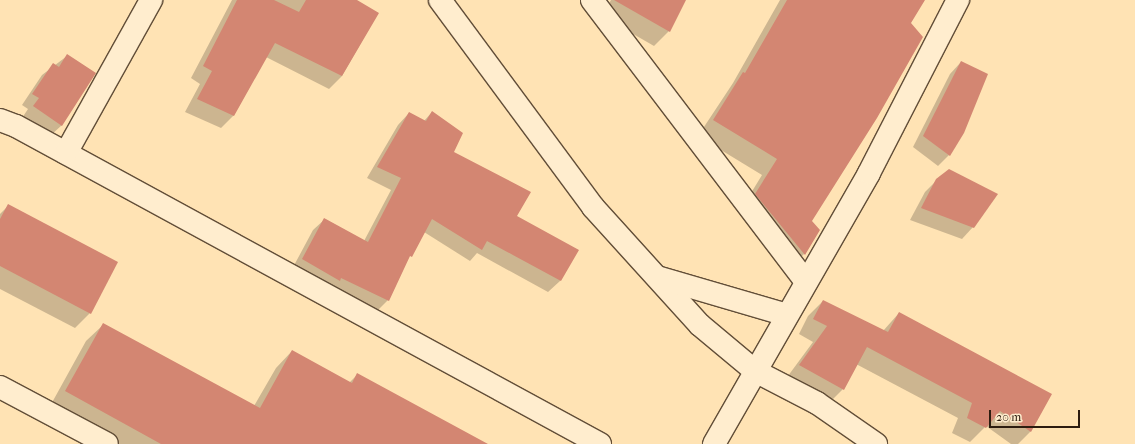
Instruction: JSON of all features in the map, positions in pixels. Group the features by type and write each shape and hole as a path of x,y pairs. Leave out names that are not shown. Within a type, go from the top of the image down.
{"street":[{"path":"66,153 151,0"},
{"path":"440,0 593,207 700,325 755,371 817,403 876,444"},
{"path":"592,0 806,282"},
{"path":"714,444 869,173 958,0"},
{"path":"0,120 66,153 600,444"},
{"path":"657,277 787,315"},
{"path":"0,387 107,444"}],"building":[{"path":"237,0 274,0 299,12 306,0 357,0 379,13 342,76 275,43 234,116 197,99 212,71 203,66"},
{"path":"614,0 686,0 670,32"},
{"path":"787,0 925,0 911,23 923,37 877,118 812,221 820,230 805,255 755,194 777,159 713,120 743,72 745,73"},
{"path":"67,54 96,73 62,126 33,106 39,98 32,94 53,63 59,67"},
{"path":"961,61 988,74 964,133 950,156 923,136"},
{"path":"432,111 463,133 454,152 531,192 517,216 579,250 561,281 487,241 482,250 432,219 412,257 410,256 389,301 341,278 340,281 302,259 324,218 368,242 401,178 377,167 409,112 426,121"},
{"path":"949,169 998,194 974,228 921,208 936,179"},
{"path":"8,204 118,262 91,314 0,266 0,219"},
{"path":"823,300 888,332 899,312 1052,394 1031,432 1000,411 986,428 967,418 972,403 867,347 844,390 799,365 827,326 813,319"},
{"path":"103,323 260,408 292,350 352,383 357,373 488,444 161,444 65,391"}]}
